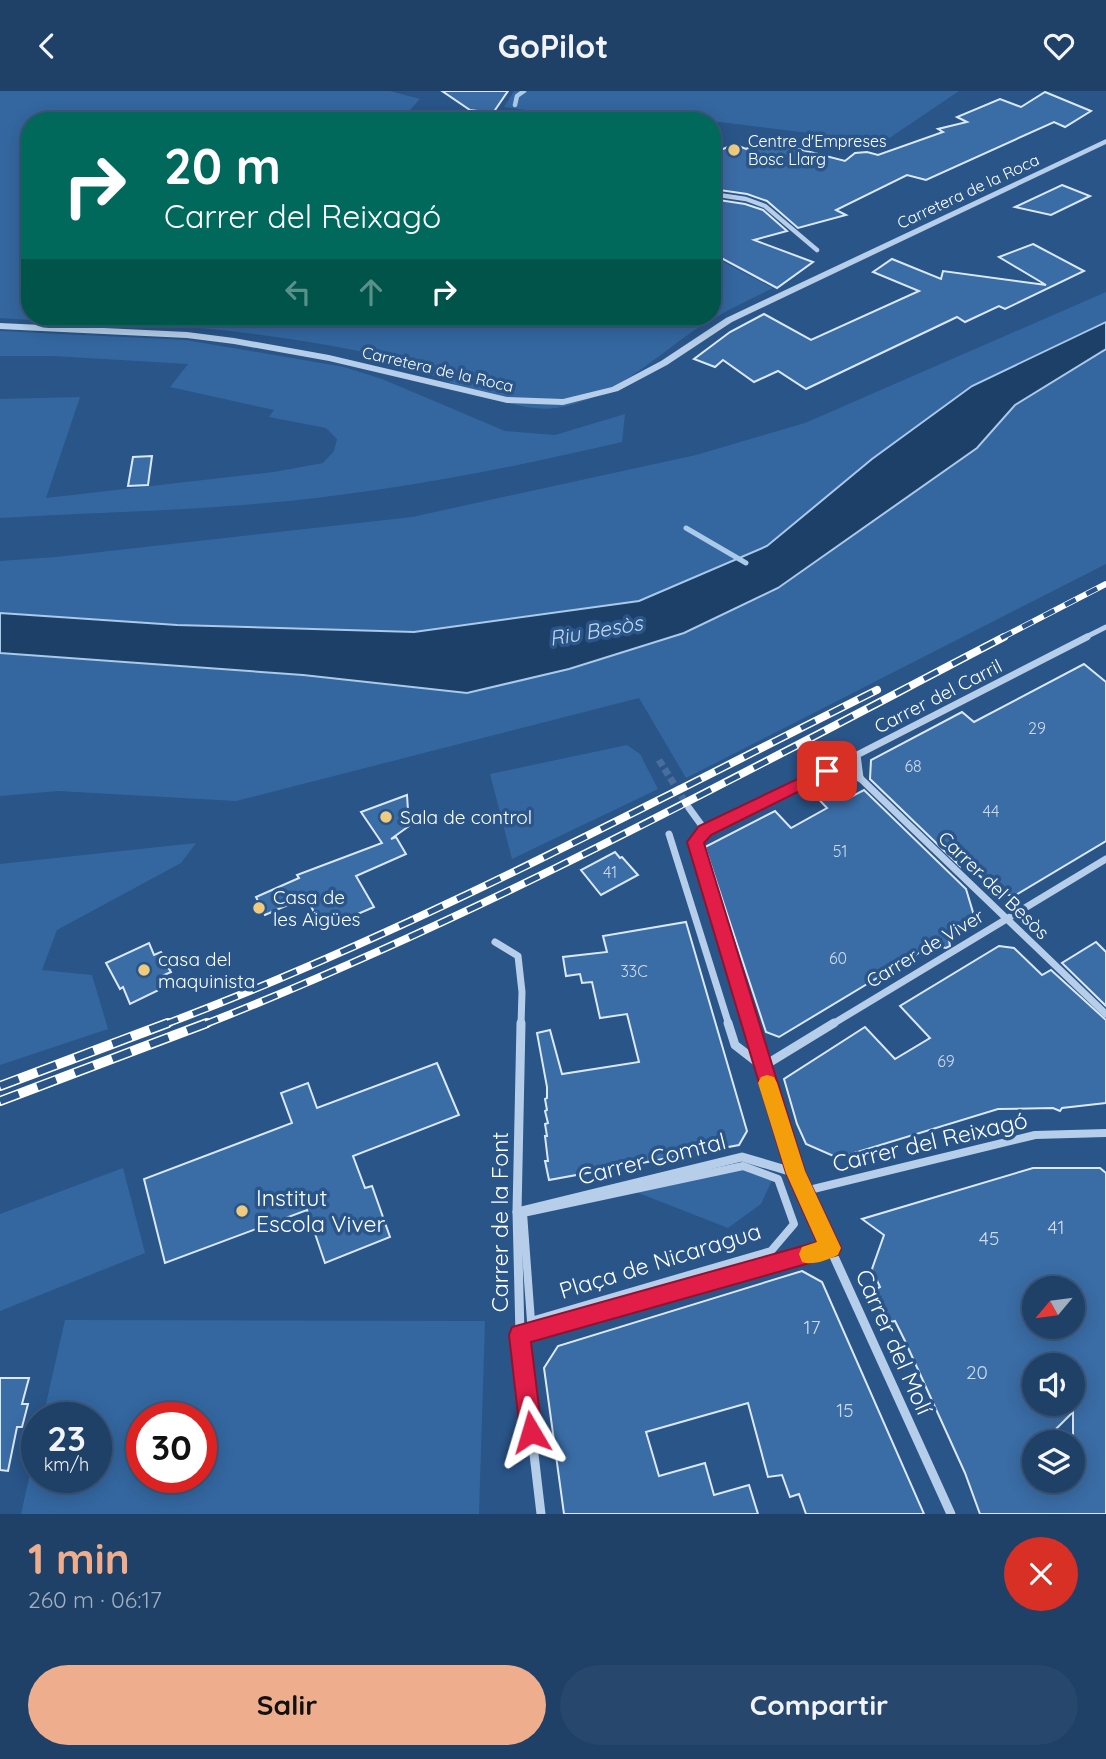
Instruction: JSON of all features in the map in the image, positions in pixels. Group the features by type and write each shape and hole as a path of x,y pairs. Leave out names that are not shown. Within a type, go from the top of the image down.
{"street":[{"name":"Carretera de la Roca","path":"721,325 1106,141"},
{"path":"721,196 755,202 769,210 817,250"},
{"name":"Carretera de la Roca","path":"0,325 211,338 329,358 507,400 538,403 581,399 633,380 719,326"},
{"name":"Carrer del Carril","path":"860,778 857,755 1104,630"},
{"path":"689,808 705,830 827,771 860,778"},
{"name":"Carrer del Besòs","path":"860,778 1106,1014"},
{"name":"Carrer del Molí","path":"705,830 695,842 796,1173 951,1514"},
{"path":"669,834 735,1045 762,1066"},
{"name":"Carrer de Viver","path":"762,1066 1106,859"},
{"name":"Carrer de la Font","path":"495,941 518,956 522,992 517,1212 520,1335 541,1514"},
{"name":"Carrer del Reixagó","path":"805,1191 1035,1135 1106,1133"},
{"name":"Carrer Comtal","path":"517,1212 742,1157 796,1173"},
{"name":"Plaça de Nicaragua","path":"743,1166 778,1179 794,1224 771,1251 530,1321 523,1213 743,1166"},
{"path":"520,1335 831,1248"}],"shaded area":[{"path":"0,91 390,91 420,99 408,112 21,112 21,319 0,318"},
{"path":"514,91 959,91 888,139 852,142 816,134 721,122 721,112 529,112 504,107"},
{"path":"721,261 773,288 721,314"},
{"path":"1106,292 1106,322 972,386 872,459 767,546 639,601 414,632 177,625 0,613 0,561 412,517 696,455 805,423"},
{"path":"171,326 701,326 615,386 596,396 556,408 511,404 410,366 364,352 254,334"},
{"path":"0,331 186,340 344,367 382,379 505,431 555,435 625,414 622,442 476,473 378,490 200,508 0,518 0,399 80,397 46,498 274,472 323,463 334,451 337,439 326,428 269,417 274,410 170,387 188,364 53,356 0,356"},
{"path":"1106,349 1106,564 686,778 639,698 236,801 58,791 0,796 0,653 303,675 467,693 569,669 684,633 778,588 977,448 1015,405"},
{"path":"627,745 640,754 658,789 512,859 490,774"},
{"path":"196,843 181,863 57,930 42,970 92,975 108,1029 0,1065 0,864"},
{"path":"745,1165 773,1178 761,1204 728,1228 636,1192"},
{"path":"123,1168 145,1253 0,1311 0,1214"},
{"path":"65,1320 485,1321 479,1514 21,1514 26,1493 112,1493 112,1402 46,1402"}],"water":[{"name":"Riu Besòs","path":"1106,322 1106,349 1015,405 977,448 778,588 684,633 569,669 467,693 303,675 0,653 0,613 177,625 414,632 639,601 767,546 872,459 972,386"}],"building":[{"path":"442,91 508,91 494,112 470,110"},
{"path":"1045,92 1091,111 1065,127 1054,122 926,180 907,175 836,210 846,215 798,228 767,201 747,194 721,190 721,150 734,144 746,149 764,140 845,161 855,153 878,155 943,132 938,129 967,122 957,117 1000,99 1021,107"},
{"path":"1062,185 1090,196 1051,215 1015,207"},
{"path":"721,200 763,210 787,231 754,240 813,262 777,288 721,258"},
{"path":"1033,244 1084,271 1005,309 999,306 965,322 957,317 806,389 778,371 754,382 723,360 715,367 694,359 730,332 764,314 811,340 919,291 873,272 892,259 941,279 943,271 1046,285 999,257"},
{"path":"152,456 148,485 128,486 133,457"},
{"path":"1084,664 1106,682 1106,841 1014,896 999,893 956,855 959,865 870,779 871,760 962,712 974,722"},
{"path":"864,790 966,889 975,919 948,935 950,946 946,948 932,945 779,1037 766,1032 705,847 775,811 791,828 827,808 812,792 849,798"},
{"path":"407,795 409,826 391,839 396,837 406,854 356,876 374,907 323,929 306,897 265,915 256,897 299,878 297,875 382,843 361,812"},
{"path":"615,852 638,875 601,895 581,870"},
{"path":"686,922 747,1131 739,1145 549,1180 545,1161 548,1161 545,1136 545,1124 548,1123 545,1111 547,1087 537,1033 550,1030 562,1074 639,1062 627,1014 600,1018 592,982 582,983 580,974 566,976 563,957 607,952 603,936"},
{"path":"1096,942 1106,952 1106,1006 1062,963"},
{"name":"casa del maquinista","path":"149,943 154,955 161,952 172,968 169,969 171,972 164,975 169,985 130,1004 123,987 120,989 106,963"},
{"path":"999,946 1014,948 1042,975 1051,970 1106,1020 1106,1103 1062,1108 1060,1111 1053,1108 998,1109 838,1158 806,1144 797,1124 784,1079 865,1027 895,1059 930,1038 900,1006"},
{"path":"437,1063 459,1115 353,1156 365,1188 372,1186 390,1237 325,1263 307,1210 165,1263 144,1179 292,1123 281,1093 308,1083 317,1108"},
{"path":"1033,1168 1100,1168 1106,1173 1106,1514 980,1514 965,1473 905,1341 895,1321 891,1322 876,1289 880,1287 872,1269 884,1235 862,1219","holes":["1022,1353 1085,1353 1085,1416 1073,1416 1073,1430 1085,1430 1085,1493 1022,1493 1022,1430 1055,1430 1069,1416 1022,1416"]},
{"path":"802,1271 822,1282 924,1514 806,1514 799,1494 790,1497 782,1475 768,1477 748,1403 646,1432 659,1476 705,1463 714,1495 749,1485 758,1514 564,1514 544,1368 558,1346"},
{"path":"0,1378 29,1378 21,1402 21,1427 17,1427 8,1471 0,1470"}],"waterway":[{"path":"515,105 517,96 524,91"},
{"path":"686,528 746,563"}],"tunnel":[{"path":"659,760 689,808"}],"railway":[{"path":"1001,638 1106,584"},
{"path":"203,1025 306,983 508,891 708,791 1004,637"},
{"path":"163,1025 255,989 435,909 877,690"},
{"path":"0,1086 168,1023"},
{"path":"0,1101 207,1023"}],"slow traffic":[{"path":"767,1083 796,1173 831,1248 809,1254"}],"place":[{"name":"Centre d'Empreses Bosc Llarg","path":"734,150"},
{"name":"Sala de control","path":"386,817"},
{"name":"Casa de les Aigües","path":"259,908"},
{"name":"casa del maquinista","path":"144,970"},
{"name":"Institut Escola Viver","path":"242,1211"}],"route":[{"path":"531,1432 520,1335 831,1248 796,1173 695,842 705,830 827,771"}]}
